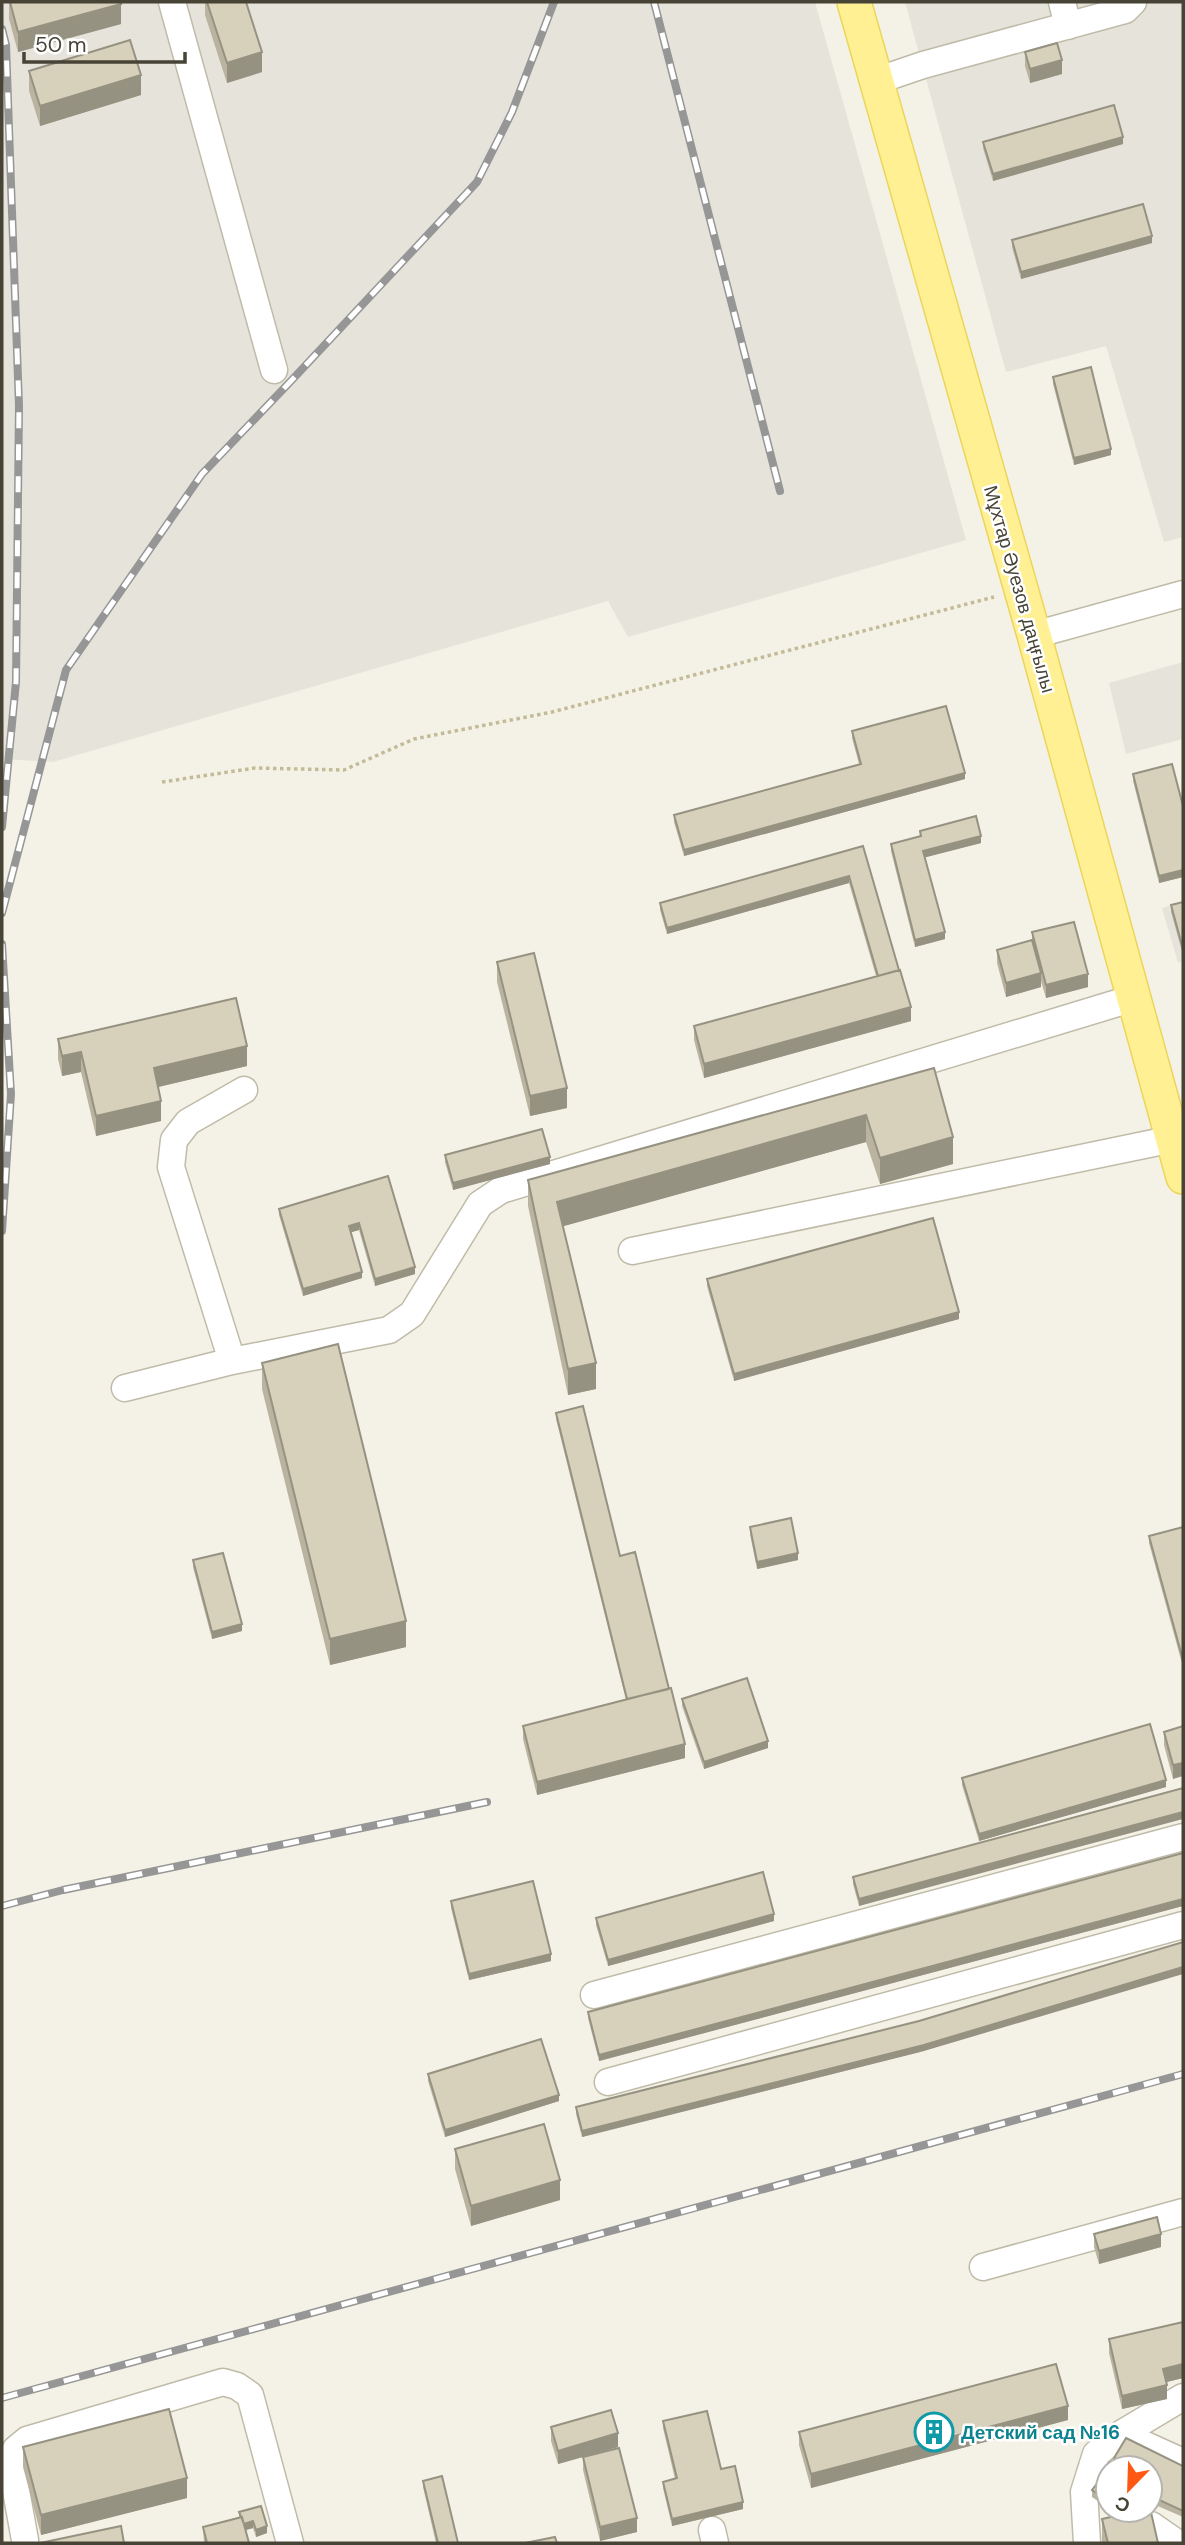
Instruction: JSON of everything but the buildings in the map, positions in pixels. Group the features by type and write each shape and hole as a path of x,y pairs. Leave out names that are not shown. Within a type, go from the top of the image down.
{"main road":[{"name":"Мұхтар Әуезов даңғылы","path":"854,2 1134,998 1175,1129 1183,1177"}],"lane":[{"path":"172,2 274,370"},
{"path":"876,81 1065,14 1125,10 1133,2"},
{"path":"1034,635 1183,594"},
{"path":"125,1388 232,1361 389,1330 412,1314 480,1204 501,1190 1134,998"},
{"path":"232,1361 171,1167 174,1140 188,1122 244,1090"},
{"path":"632,1251 1175,1129"},
{"path":"594,1996 1183,1837"},
{"path":"608,2082 1183,1925"},
{"path":"983,2267 1183,2212"},
{"path":"25,2540 11,2463 16,2449 27,2440 223,2382 237,2386 250,2395 290,2543"},
{"path":"1177,2543 1151,2525 1086,2536 1084,2492 1096,2454 1121,2434 1183,2397"},
{"path":"1121,2434 1183,2462"}],"path":[{"path":"162,782 254,768 344,769 414,739 552,712 1020,591"}],"shaded area":[{"path":"2,2 815,2 966,540 628,637 608,601 53,762 2,759"},
{"path":"905,2 1183,2 1183,537 1164,542 1106,346 1006,372"},
{"path":"1183,662 1183,739 1126,754 1109,683"},
{"path":"1183,902 1183,961 1178,963 1162,908"}],"railway":[{"path":"2,913 66,670 202,474 477,182 512,112 554,2"},
{"path":"654,2 780,491"},
{"path":"2,29 6,45 19,406 16,682 2,827"},
{"path":"2,944 11,1094 2,1231"},
{"path":"2,1906 63,1890 487,1802"},
{"path":"2,2398 1183,2074"}],"place":[{"name":"Детский сад №16","path":"934,2432"}]}
